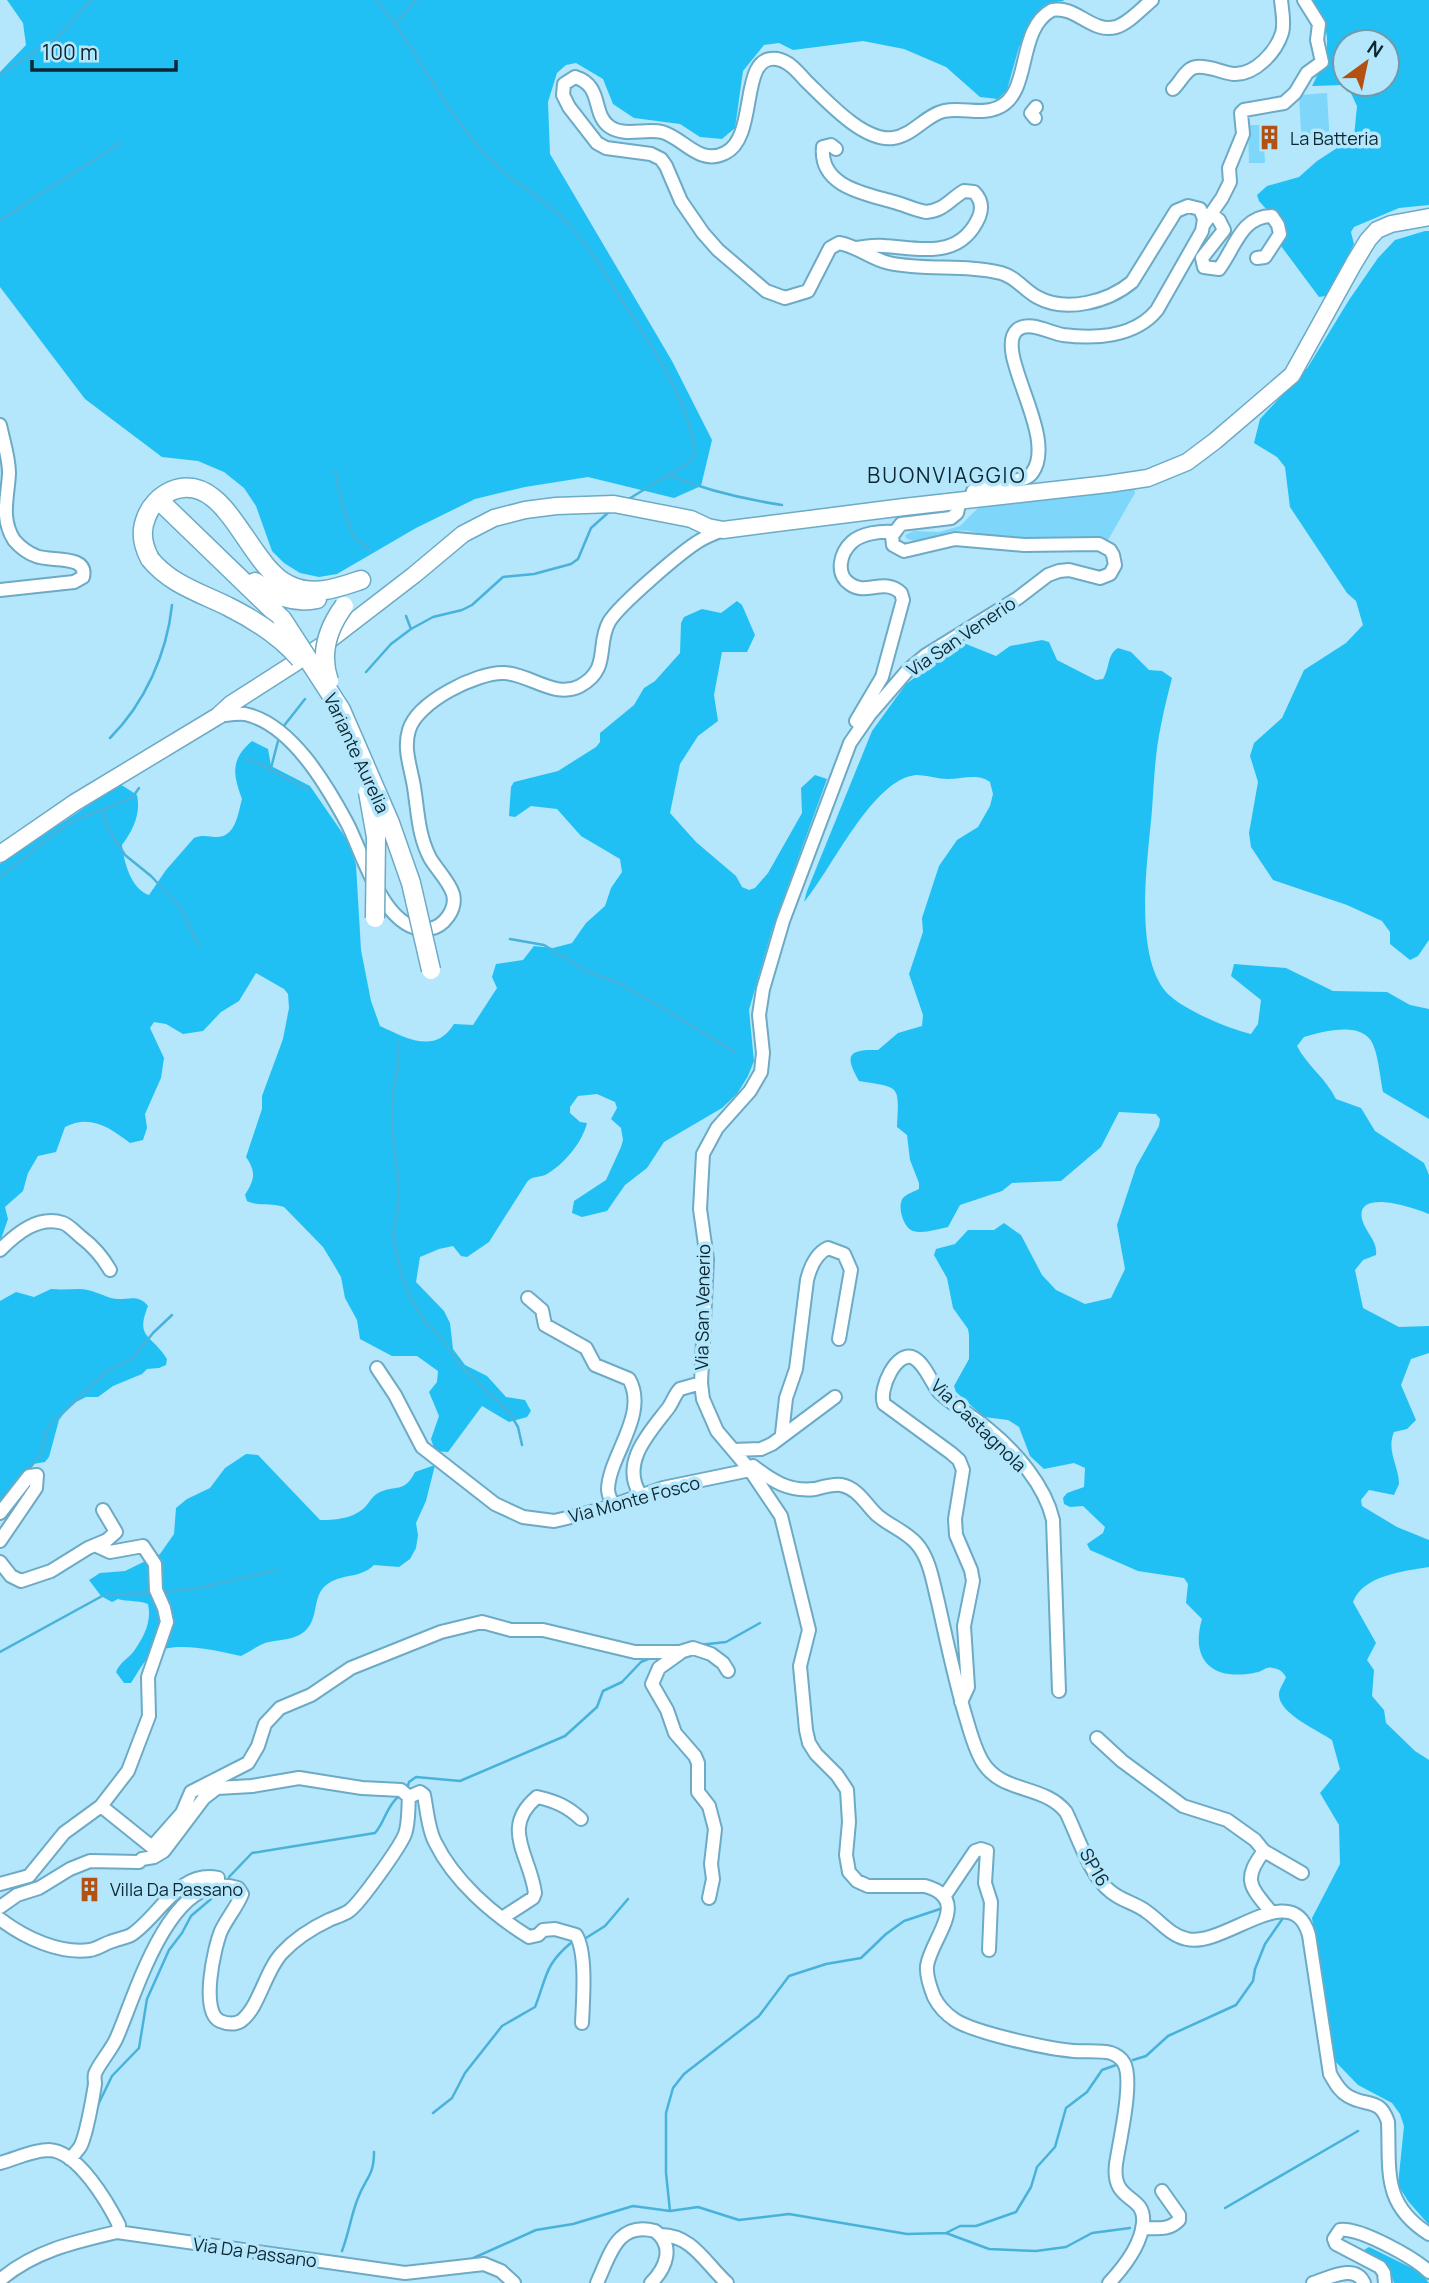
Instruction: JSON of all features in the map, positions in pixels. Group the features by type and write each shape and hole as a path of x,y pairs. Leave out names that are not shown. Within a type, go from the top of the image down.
{"highway":[{"path":"341,710 302,661 273,634 231,607 174,581 150,559 143,538 144,523 150,509 159,499 170,492 191,488 218,500 265,568 286,584 303,590 319,591 361,580"},
{"name":"Variante Aurelia","path":"166,507 282,619 341,710 390,823 411,883 431,970"},
{"path":"223,561 272,593 292,600 330,596 361,580"},
{"path":"341,710 324,660 328,634 361,580"},
{"path":"358,751 370,798 376,837 374,924"}],"main road":[{"path":"0,854 74,803 219,716 231,704 323,645 477,524 525,510 614,504 691,519 723,530 1148,478 1186,462 1215,441 1292,375 1354,263 1377,230 1391,224 1429,218"}],"street":[{"path":"1152,0 1127,21 1112,28 1100,27 1064,10 1046,13 1031,38 1017,86 1010,100 993,110 942,111 893,138 876,135 855,125 792,67 779,60 767,60 757,69 750,84 744,128 731,149 717,156 692,151 663,132 618,131 611,128 602,117 596,96 586,82 575,77 565,84 563,91 565,101 597,143 606,148 651,153 660,159 666,166 681,201 718,250 766,291 785,298 803,294 812,286 833,245 839,243 888,263 1002,274 1019,282 1039,299 1056,303 1100,301 1132,282 1170,218 1180,208 1188,205 1197,207 1208,219 1219,220 1224,230 1202,258 1204,267 1219,269 1248,223 1259,216 1272,216 1280,234 1263,259 1257,258"},
{"path":"1173,89 1188,71 1197,66 1234,74 1258,67 1281,35 1281,0"},
{"path":"847,750 843,745 845,736 882,677 903,600 901,593 891,586 861,588 850,585 841,571 841,560 857,538 883,531 894,532 901,524 955,515 966,499 982,484 1023,479 1030,475 1035,466 1036,437 1032,412 1011,350 1016,331 1029,326 1061,334 1099,337 1139,325 1157,310 1230,182 1229,168 1243,134 1241,113 1244,110 1284,103 1295,93 1307,73 1322,62 1317,40 1319,24 1304,0"},
{"path":"836,149 831,145 823,146 823,159 843,185 854,192 926,212 947,206 964,191 974,192 981,201 979,217 956,245 938,249 882,246 856,248"},
{"path":"0,425 9,474 3,511 13,540 38,558 78,562 83,567 84,574 80,580 74,582 0,590"},
{"path":"219,716 243,714 258,718 278,731 306,757 346,822 371,880 394,914 417,929 432,929 446,920 454,906 453,894 432,861 418,825 407,752 408,730 417,714 447,693 495,674 507,673 524,677 554,689 579,687 595,674 601,664 608,623 620,607 698,542 723,530"},
{"name":"Via San Venerio","path":"894,532 893,545 904,551 955,539 1024,544 1099,544 1110,550 1115,565 1110,574 1100,578 1069,570 1048,575 1017,598 926,655 898,680 863,724 847,750 783,921 763,989 759,1015 763,1053 761,1072 744,1099 717,1128 703,1154 700,1209 707,1259 701,1383 703,1399 717,1431 750,1470 781,1516 808,1630 800,1666 803,1713 809,1743 848,1790 846,1855 849,1872 857,1881 868,1886 925,1886 933,1888 944,1897"},
{"path":"0,1250 16,1234 29,1226 64,1223 96,1250 110,1270"},
{"path":"782,1434 786,1398 796,1369 810,1267 823,1250 828,1248 845,1254 851,1270 839,1339"},
{"path":"528,1298 542,1310 545,1325 551,1331 586,1348 595,1365 632,1383 633,1409 608,1489 613,1505"},
{"name":"Via Castagnola","path":"961,1703 968,1687 964,1626 973,1581 954,1528 963,1470 959,1460 951,1453 884,1404 881,1394 887,1377 894,1366 908,1357 913,1357 920,1364 940,1392 989,1430 1035,1480 1049,1503 1053,1531 1059,1691"},
{"name":"Via Monte Fosco","path":"377,1368 396,1395 422,1447 495,1504 523,1517 554,1521 613,1505 640,1494 750,1470"},
{"path":"640,1494 633,1475 635,1461 646,1435 669,1408 680,1389 701,1383"},
{"path":"733,1450 761,1449 772,1444 835,1397"},
{"name":"SP16","path":"733,1450 768,1478 790,1489 834,1485 849,1488 876,1514 915,1541 926,1558 961,1703 974,1744 986,1769 1001,1782 1061,1805 1098,1877 1112,1894 1148,1912 1178,1936 1194,1940 1227,1932 1271,1912"},
{"path":"0,1513 29,1476 37,1475 36,1488 0,1541"},
{"path":"0,1562 11,1576 21,1581 51,1571 88,1548 97,1546 116,1532 103,1510"},
{"path":"0,1884 29,1876 64,1833 101,1806 128,1771 149,1716 148,1677 167,1622 156,1590 155,1564 143,1546 110,1552 97,1546"},
{"path":"0,1907 17,1895 39,1888 70,1869 90,1861 139,1862 182,1813 191,1792 248,1763 258,1746 265,1724 280,1708 311,1695 351,1668 441,1633 482,1622 511,1630 543,1630 635,1652 680,1652 693,1648 702,1650 723,1663 729,1671"},
{"path":"680,1652 659,1668 652,1684 667,1710 675,1733 698,1763 698,1792 709,1806 715,1829 711,1864 713,1879 709,1898"},
{"path":"1097,1738 1122,1761 1183,1806 1227,1820 1255,1840 1264,1851 1302,1873"},
{"path":"142,1859 147,1860 164,1851 204,1798 218,1788 252,1786 299,1778 362,1788 401,1790 409,1797"},
{"path":"409,1797 420,1792 424,1795 435,1841 457,1878 502,1918 529,1937 544,1930 555,1929 576,1935 581,1943 584,1992 582,2023"},
{"path":"70,2160 81,2146 95,2084 95,2072 109,2055 161,1936 182,1906 196,1894 218,1884 238,1888 242,1894 221,1931 214,1954 209,1998 212,2014 217,2020 229,2025 240,2021 252,2007 269,1970 282,1952 305,1933 359,1903 398,1849 406,1831 409,1797"},
{"path":"502,1918 533,1898 535,1893 518,1829 519,1818 527,1805 537,1797 547,1799 563,1804 580,1819"},
{"path":"101,1806 152,1847"},
{"path":"989,1950 991,1902 985,1883 987,1851 981,1849 975,1851 944,1897 948,1907 947,1915 931,1952 927,1975 935,1998 947,2015 967,2027 1051,2048 1105,2052 1116,2055 1123,2061 1126,2067 1126,2088 1116,2178 1121,2191 1140,2207 1143,2213 1142,2228 1136,2246 1109,2283"},
{"path":"1264,1851 1251,1869 1249,1878 1252,1888 1271,1912 1288,1912 1306,1925 1330,2074 1346,2096 1376,2105 1385,2113 1388,2122 1391,2186 1395,2201 1411,2221 1429,2234"},
{"path":"0,1920 43,1944 68,1950 93,1950 129,1936 164,1901 194,1880 208,1876 218,1878 218,1884"},
{"path":"0,2163 49,2150 60,2153 93,2181 111,2207 119,2225 117,2232"},
{"path":"1142,2228 1166,2229 1177,2222 1179,2215 1162,2191"},
{"path":"597,2283 617,2241 623,2234 639,2229 655,2231 666,2244 668,2254 662,2271 651,2283"},
{"path":"1385,2283 1380,2267 1336,2244 1334,2239 1340,2230 1351,2230 1396,2250 1429,2272"},
{"name":"Via Da Passano","path":"0,2280 35,2255 75,2241 117,2232 405,2273 484,2264 501,2271 514,2283"},
{"path":"661,2235 672,2235 692,2246 727,2283"},
{"path":"1313,2283 1350,2272 1361,2277 1364,2283"}],"shaded area":[{"path":"7,0 1064,1 1049,3 1039,12 1019,47 1007,90 998,99 980,97 946,67 904,49 863,41 793,50 779,43 764,45 743,71 735,128 722,139 700,137 680,124 634,118 613,104 603,79 576,63 566,65 557,73 548,102 550,154 672,361 712,440 701,486 674,498 588,477 525,487 475,499 416,528 337,574 319,577 300,573 272,551 256,506 244,488 224,472 198,461 162,457 85,399 0,287 0,72 26,45 23,23"},
{"path":"1310,0 1429,0 1429,205 1399,208 1354,227 1351,232 1354,244 1330,291 1326,296 1319,297 1281,246 1277,221 1257,195 1267,186 1299,177 1317,161 1354,137 1357,106 1353,98 1401,98 1401,28 1331,28 1331,85 1312,86 1326,52 1323,23"},
{"path":"1327,93 1330,146 1302,148 1299,95"},
{"path":"1248,125 1263,125 1265,163 1249,163"},
{"path":"1429,231 1429,940 1418,956 1410,960 1390,944 1390,932 1382,921 1347,905 1273,880 1251,847 1249,833 1258,782 1250,756 1254,743 1282,718 1304,670 1346,643 1363,625 1356,601 1347,593 1290,507 1285,467 1277,457 1254,443 1260,419 1308,367 1378,258 1395,240"},
{"path":"1134,487 1135,493 1108,540 1095,537 1007,539 960,530 917,541 906,538 905,535 914,531 939,532 960,526 982,504"},
{"path":"737,601 742,605 755,635 747,652 722,652 714,695 718,721 698,736 680,764 670,813 696,842 736,876 742,887 749,890 755,888 768,873 802,813 801,788 815,775 827,779 772,930 749,1010 754,1061 748,1076 737,1094 722,1108 664,1142 647,1168 625,1185 607,1211 582,1217 572,1213 574,1201 606,1180 623,1140 621,1128 611,1119 617,1108 615,1102 597,1094 578,1096 570,1107 570,1113 580,1122 587,1123 577,1145 553,1170 527,1182 489,1242 467,1257 461,1256 453,1246 420,1257 416,1282 444,1311 450,1323 453,1349 465,1365 487,1376 506,1397 525,1400 531,1411 527,1417 509,1422 482,1406 448,1452 435,1451 431,1439 439,1416 429,1392 437,1382 438,1371 417,1356 392,1356 360,1339 357,1320 345,1298 341,1277 323,1247 284,1207 247,1201 245,1195 253,1176 246,1157 262,1109 262,1096 283,1039 289,1008 288,994 284,989 256,973 239,1001 221,1012 203,1031 183,1034 166,1024 154,1022 150,1028 164,1058 161,1078 145,1114 147,1128 143,1140 130,1143 107,1127 91,1122 74,1123 65,1127 56,1152 38,1156 28,1173 23,1191 5,1207 8,1219 0,1242 0,864 120,784 137,795 138,802 135,821 122,845 125,859 137,887 149,895 166,870 194,838 218,837 229,833 242,799 235,768 240,755 252,741 268,749 271,766 310,786 350,844 356,865 361,950 371,1001 380,1026 410,1039 438,1039 454,1024 473,1025 497,988 492,977 496,964 523,960 534,946 553,948 572,943 586,923 605,906 611,888 622,872 620,859 581,836 557,809 531,806 515,817 509,816 511,787 514,782 558,771 596,747 600,742 600,733 634,705 644,688 655,681 680,653 681,623 684,617 702,609 721,613"},
{"path":"1042,640 1049,642 1057,660 1096,680 1103,679 1112,654 1118,648 1131,652 1149,670 1162,671 1172,678 1156,757 1145,904 1149,954 1156,975 1166,992 1206,1018 1251,1034 1258,1024 1261,1000 1231,976 1234,964 1286,968 1333,991 1387,992 1410,1005 1429,1009 1429,1119 1383,1092 1374,1047 1362,1033 1353,1030 1323,1032 1304,1037 1297,1046 1336,1099 1361,1108 1375,1131 1424,1163 1429,1175 1429,1214 1413,1208 1377,1202 1362,1209 1362,1219 1375,1245 1376,1255 1363,1260 1355,1270 1363,1308 1399,1327 1429,1326 1429,1353 1411,1359 1401,1385 1416,1420 1407,1429 1394,1432 1392,1439 1399,1484 1394,1495 1369,1490 1361,1500 1362,1506 1397,1527 1429,1540 1429,1567 1375,1580 1358,1593 1353,1602 1376,1643 1367,1660 1374,1670 1372,1696 1384,1710 1386,1723 1415,1751 1429,1760 1429,2225 1398,2185 1404,2126 1400,2114 1392,2103 1358,2085 1332,2058 1312,1918 1340,1864 1339,1825 1320,1793 1340,1769 1332,1740 1284,1707 1279,1693 1286,1677 1279,1670 1269,1668 1258,1672 1230,1674 1209,1666 1199,1647 1202,1619 1186,1603 1188,1584 1184,1578 1138,1571 1090,1550 1087,1544 1103,1533 1105,1527 1083,1506 1070,1507 1064,1504 1063,1498 1067,1493 1084,1487 1085,1468 1074,1463 1044,1469 1030,1456 1019,1427 1008,1420 984,1417 956,1392 954,1386 969,1359 969,1335 968,1329 953,1308 947,1278 934,1255 936,1249 955,1244 968,1230 994,1230 1004,1223 1021,1235 1042,1275 1056,1290 1085,1304 1111,1298 1125,1269 1117,1225 1136,1167 1159,1126 1160,1119 1156,1114 1119,1112 1101,1147 1061,1181 1012,1183 1002,1191 960,1205 948,1227 921,1232 909,1229 901,1210 902,1200 919,1189 919,1183 910,1160 907,1135 897,1127 897,1095 890,1087 859,1081 851,1060 855,1053 878,1050 898,1033 922,1026 923,1015 909,974 923,932 922,918 939,866 957,840 978,827 990,806 993,794 990,782 975,777 948,779 916,775 900,780 868,809 804,902 872,731 906,684 959,645 966,644 996,656 1010,646"},
{"path":"51,1289 83,1289 116,1299 140,1299 148,1306 144,1317 144,1330 167,1359 166,1365 147,1369 142,1374 113,1386 98,1397 86,1397 70,1405 59,1420 49,1457 45,1462 33,1464 0,1507 0,1301 16,1292 34,1297"},
{"path":"246,1454 258,1455 320,1520 353,1515 363,1509 378,1493 403,1486 415,1472 435,1465 426,1501 416,1523 416,1548 410,1559 399,1567 374,1565 363,1572 329,1583 320,1593 310,1624 297,1636 265,1643 241,1656 197,1648 163,1649 147,1659 131,1683 124,1683 116,1672 144,1634 149,1617 148,1604 118,1599 112,1602 101,1596 89,1580 100,1573 125,1571 160,1554 174,1534 176,1508 187,1499 210,1488 225,1468"},
{"path":"1369,2247 1420,2272 1429,2283 1394,2283 1386,2268 1364,2250"}],"waterway":[{"path":"0,75 58,36 92,0"},
{"path":"376,0 402,34 447,106 477,145 492,162 565,220 581,239 610,280 668,375 686,415 695,455 688,463 627,500"},
{"path":"396,23 416,0"},
{"path":"0,220 122,142"},
{"path":"335,471 353,536 370,550"},
{"path":"668,475 724,493 782,505"},
{"path":"366,672 391,644 411,629 433,617 472,605 503,577 534,574 571,564 578,559 591,528 610,511"},
{"path":"110,738 134,709 152,676 165,641 172,605"},
{"path":"406,616 411,629"},
{"path":"283,727 305,699"},
{"path":"271,768 278,741"},
{"path":"247,759 308,789"},
{"path":"0,877 70,822 132,798 139,788"},
{"path":"104,808 106,825 125,855 151,876 181,908 199,947"},
{"path":"510,939 544,945 588,972 616,982 656,1004 735,1052"},
{"path":"399,1042 392,1128 399,1188 393,1236 401,1273 410,1297 425,1322 440,1336 461,1366 509,1412 518,1427 522,1445"},
{"path":"26,1473 41,1454 46,1432 51,1424 106,1372 133,1358 172,1315"},
{"path":"0,1497 9,1494"},
{"path":"163,1592 199,1588 276,1570"},
{"path":"0,1652 104,1595 153,1593"},
{"path":"699,1645 726,1642 760,1623"},
{"path":"407,1789 409,1782 416,1777 460,1781 565,1736 597,1707 603,1691 622,1682 641,1662 653,1657"},
{"path":"229,1877 252,1853 375,1833 398,1797"},
{"path":"95,2111 112,2076 139,2048 147,1999 169,1950 191,1916 218,1891"},
{"path":"586,1938 605,1926 628,1899"},
{"path":"670,2211 666,2173 666,2113 673,2088 684,2074 759,2016 789,1976 826,1964 861,1958 904,1921 940,1909"},
{"path":"1133,2060 1146,2056 1168,2036 1236,2005 1253,1981 1265,1944 1283,1918"},
{"path":"433,2113 452,2098 465,2073 502,2026 535,2007 551,1965 572,1942"},
{"path":"946,2233 960,2226 976,2226 1016,2212 1031,2187 1037,2167 1055,2147 1066,2108 1087,2092 1102,2070 1119,2064"},
{"path":"1225,2208 1358,2131"},
{"path":"342,2251 356,2204 371,2172 374,2152"},
{"path":"469,2260 536,2230 573,2224 633,2206 670,2211 698,2207 739,2220 789,2214 907,2234 946,2233 989,2249 1036,2251 1066,2247 1092,2233 1130,2228"}],"place":[{"name":"La Batteria","path":"1270,138"},
{"name":"Villa Da Passano","path":"90,1889"}],"district":[{"name":"BUONVIAGGIO","path":"947,475"}]}
